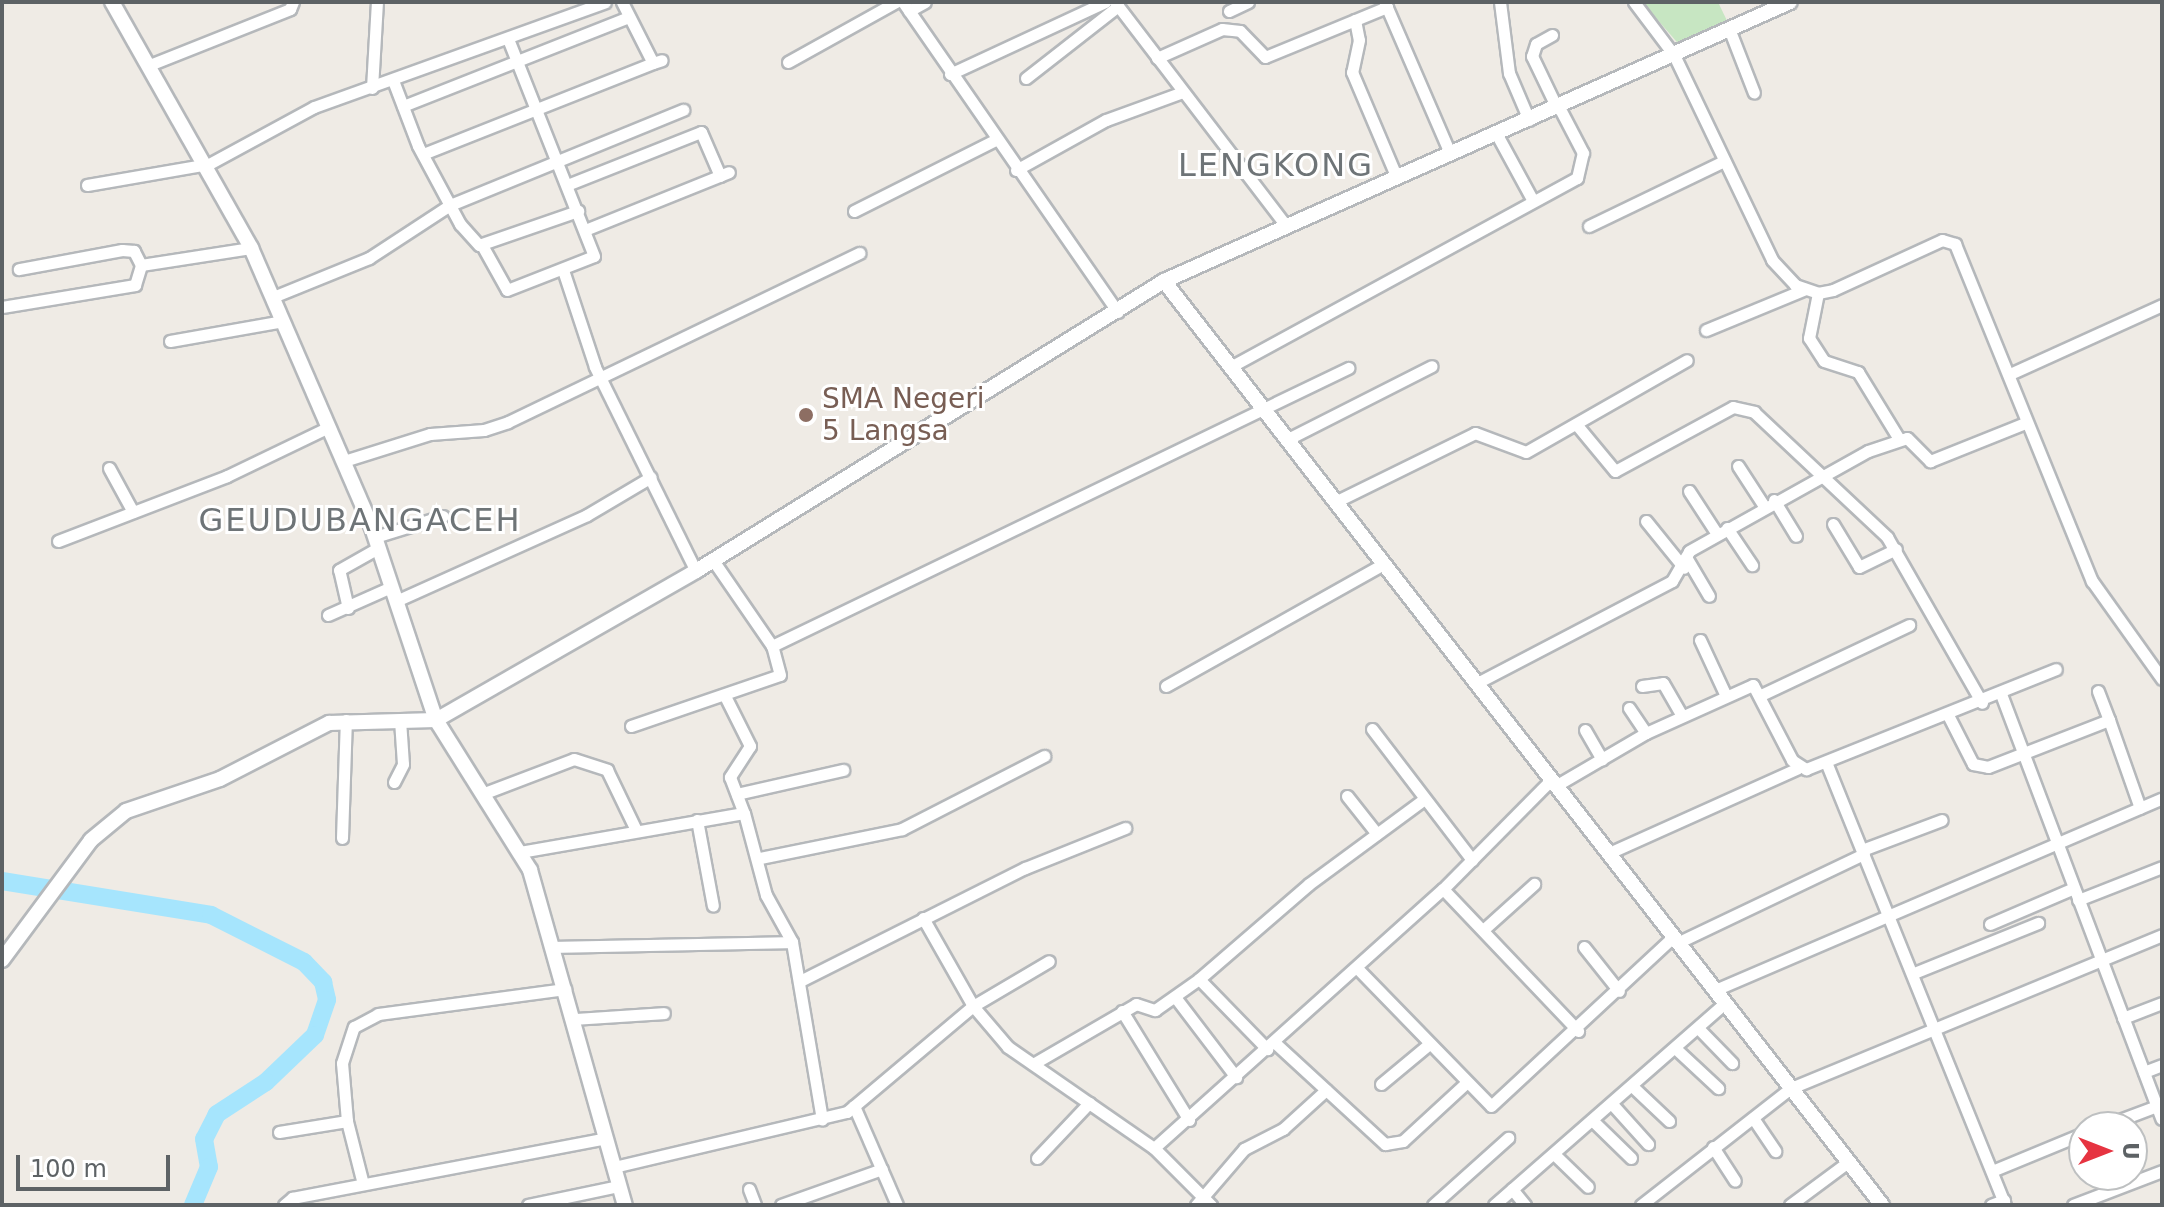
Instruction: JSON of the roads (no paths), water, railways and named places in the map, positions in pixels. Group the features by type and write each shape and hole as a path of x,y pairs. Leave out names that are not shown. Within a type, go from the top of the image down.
{"street":[{"path":"112,2 147,66 209,164 251,248 376,542 436,720 520,852 555,947 625,1205"},
{"path":"147,66 290,9 293,2"},
{"path":"372,88 377,2"},
{"path":"87,185 209,164 286,120 509,41 605,2"},
{"path":"423,154 658,61 622,2"},
{"path":"788,62 896,2"},
{"path":"925,2 906,6 995,140 1118,312"},
{"path":"950,74 1105,2"},
{"path":"1229,11 1248,2"},
{"path":"1500,2 1509,73 1529,120"},
{"path":"1634,2 1674,55 1772,260 1803,290 1818,293 1949,240 2010,374 2025,423 2092,581 2160,673"},
{"path":"2,960 91,840 126,811 211,783 305,732 346,720 436,720 696,571 1164,281 1790,2"},
{"path":"1026,78 1116,4 1286,226"},
{"path":"1157,58 1222,29 1240,31 1265,57 1386,5 1450,153"},
{"path":"403,106 629,17"},
{"path":"1355,20 1359,40 1352,72 1397,178"},
{"path":"1730,31 1754,93"},
{"path":"1232,366 1533,201 1584,169 1583,153 1532,56 1536,44 1552,35"},
{"path":"394,83 423,154 450,205 483,247 507,290 563,270 594,256 509,41"},
{"path":"1016,170 1106,120 1183,92"},
{"path":"273,297 369,258 450,205 683,110"},
{"path":"567,185 701,132 724,174 585,230"},
{"path":"1496,133 1533,201"},
{"path":"854,211 995,140"},
{"path":"1589,226 1724,161"},
{"path":"483,247 578,211"},
{"path":"141,265 251,248"},
{"path":"2,307 135,285 141,265 134,251 122,250 19,269"},
{"path":"344,461 430,434 484,430 601,380 859,253"},
{"path":"563,270 601,380 696,571"},
{"path":"1164,281 1882,1205"},
{"path":"1706,330 1803,290"},
{"path":"1818,293 1808,328 1814,348 1824,361 1858,372 1899,439"},
{"path":"2010,374 2162,305"},
{"path":"170,341 283,321"},
{"path":"1335,502 1475,433 1492,436 1518,454 1687,360"},
{"path":"1288,439 1432,366"},
{"path":"772,646 1348,368"},
{"path":"1576,424 1615,471 1742,406 1825,473 1896,549 1982,703"},
{"path":"1477,683 1672,581 1685,563 1722,531 1825,473 1899,439 1912,441 1930,461 2025,423"},
{"path":"58,541 329,427"},
{"path":"1738,466 1796,536"},
{"path":"109,468 133,512"},
{"path":"328,615 394,594 587,515 651,477"},
{"path":"1689,491 1752,565"},
{"path":"348,608 339,570 376,542 443,516"},
{"path":"1646,521 1685,563 1709,596"},
{"path":"1833,524 1859,567 1896,549"},
{"path":"631,726 780,675 772,646 713,560"},
{"path":"1166,686 1383,564"},
{"path":"1761,695 1909,625"},
{"path":"1700,640 1726,696"},
{"path":"1609,853 1798,768 1826,762 1982,703 2056,669"},
{"path":"1642,686 1663,683 1682,716"},
{"path":"1154,1148 1357,968 1554,782 1646,733 1753,685 1798,768"},
{"path":"2098,691 2140,808"},
{"path":"2001,694 2162,1119"},
{"path":"725,696 750,746 748,759 731,772 760,858 769,902 787,924 792,942 822,1119"},
{"path":"1629,708 1646,733"},
{"path":"1948,715 1973,764 2025,758 2109,720"},
{"path":"342,838 346,720"},
{"path":"394,782 403,764 400,720"},
{"path":"1372,729 1423,800 1472,860"},
{"path":"1585,730 1602,759"},
{"path":"760,858 894,832 1044,756"},
{"path":"482,794 574,759 607,770 636,830"},
{"path":"1826,762 1938,1031 2004,1203 1991,1205"},
{"path":"737,794 843,770"},
{"path":"1347,796 1377,834"},
{"path":"1715,990 2162,798"},
{"path":"1033,1064 1122,1011 1140,1004 1155,1010 1175,997 1423,800"},
{"path":"520,852 744,813"},
{"path":"697,820 713,906"},
{"path":"1357,968 1484,1105 1498,1104 1675,940 1863,852 1942,820"},
{"path":"800,981 923,918 1125,828"},
{"path":"2078,900 2162,867"},
{"path":"1483,930 1534,884"},
{"path":"1990,924 2074,888"},
{"path":"1443,889 1578,1031"},
{"path":"923,918 973,1006 1008,1047 1154,1148 1203,1202 1244,1149 1283,1129 1326,1090"},
{"path":"1914,973 2038,923"},
{"path":"1641,1205 1791,1088 1938,1031 2162,935"},
{"path":"555,947 792,942"},
{"path":"1584,947 1619,991"},
{"path":"614,1167 822,1119 854,1106 973,1006 1049,961"},
{"path":"1199,979 1385,1144 1396,1144 1464,1085"},
{"path":"363,1184 347,1121 342,1063 346,1040 363,1019 565,989"},
{"path":"1175,997 1236,1077"},
{"path":"1494,1205 1725,1003"},
{"path":"2123,1018 2162,1003"},
{"path":"1122,1011 1189,1120"},
{"path":"574,1019 664,1013"},
{"path":"1698,1028 1732,1063"},
{"path":"1381,1084 1428,1045"},
{"path":"1675,1048 1718,1088"},
{"path":"2144,1072 2162,1065"},
{"path":"1632,1086 1669,1121"},
{"path":"1037,1158 1089,1103"},
{"path":"1612,1104 1648,1144"},
{"path":"854,1106 897,1205"},
{"path":"2144,1111 2157,1106"},
{"path":"1753,1118 1775,1151"},
{"path":"279,1132 347,1121"},
{"path":"1593,1121 1631,1158"},
{"path":"284,1205 292,1198 606,1138"},
{"path":"1433,1205 1508,1138"},
{"path":"1992,1171 2068,1140"},
{"path":"1713,1147 1735,1181"},
{"path":"1554,1154 1588,1187"},
{"path":"1790,1205 1848,1162"},
{"path":"781,1205 882,1169"},
{"path":"2073,1205 2162,1171"},
{"path":"528,1205 619,1186"},
{"path":"749,1189 755,1205"},
{"path":"1512,1189 1525,1205"}],"waterway":[{"path":"2,881 211,915 304,962 323,982 327,1000 315,1035 266,1082 217,1114 204,1139 209,1167 193,1205"}],"place":[{"name":"SMA Negeri 5 Langsa","path":"806,415"}],"district":[{"name":"LENGKONG","path":"1276,165"},
{"name":"GEUDUBANGACEH","path":"360,520"}]}
